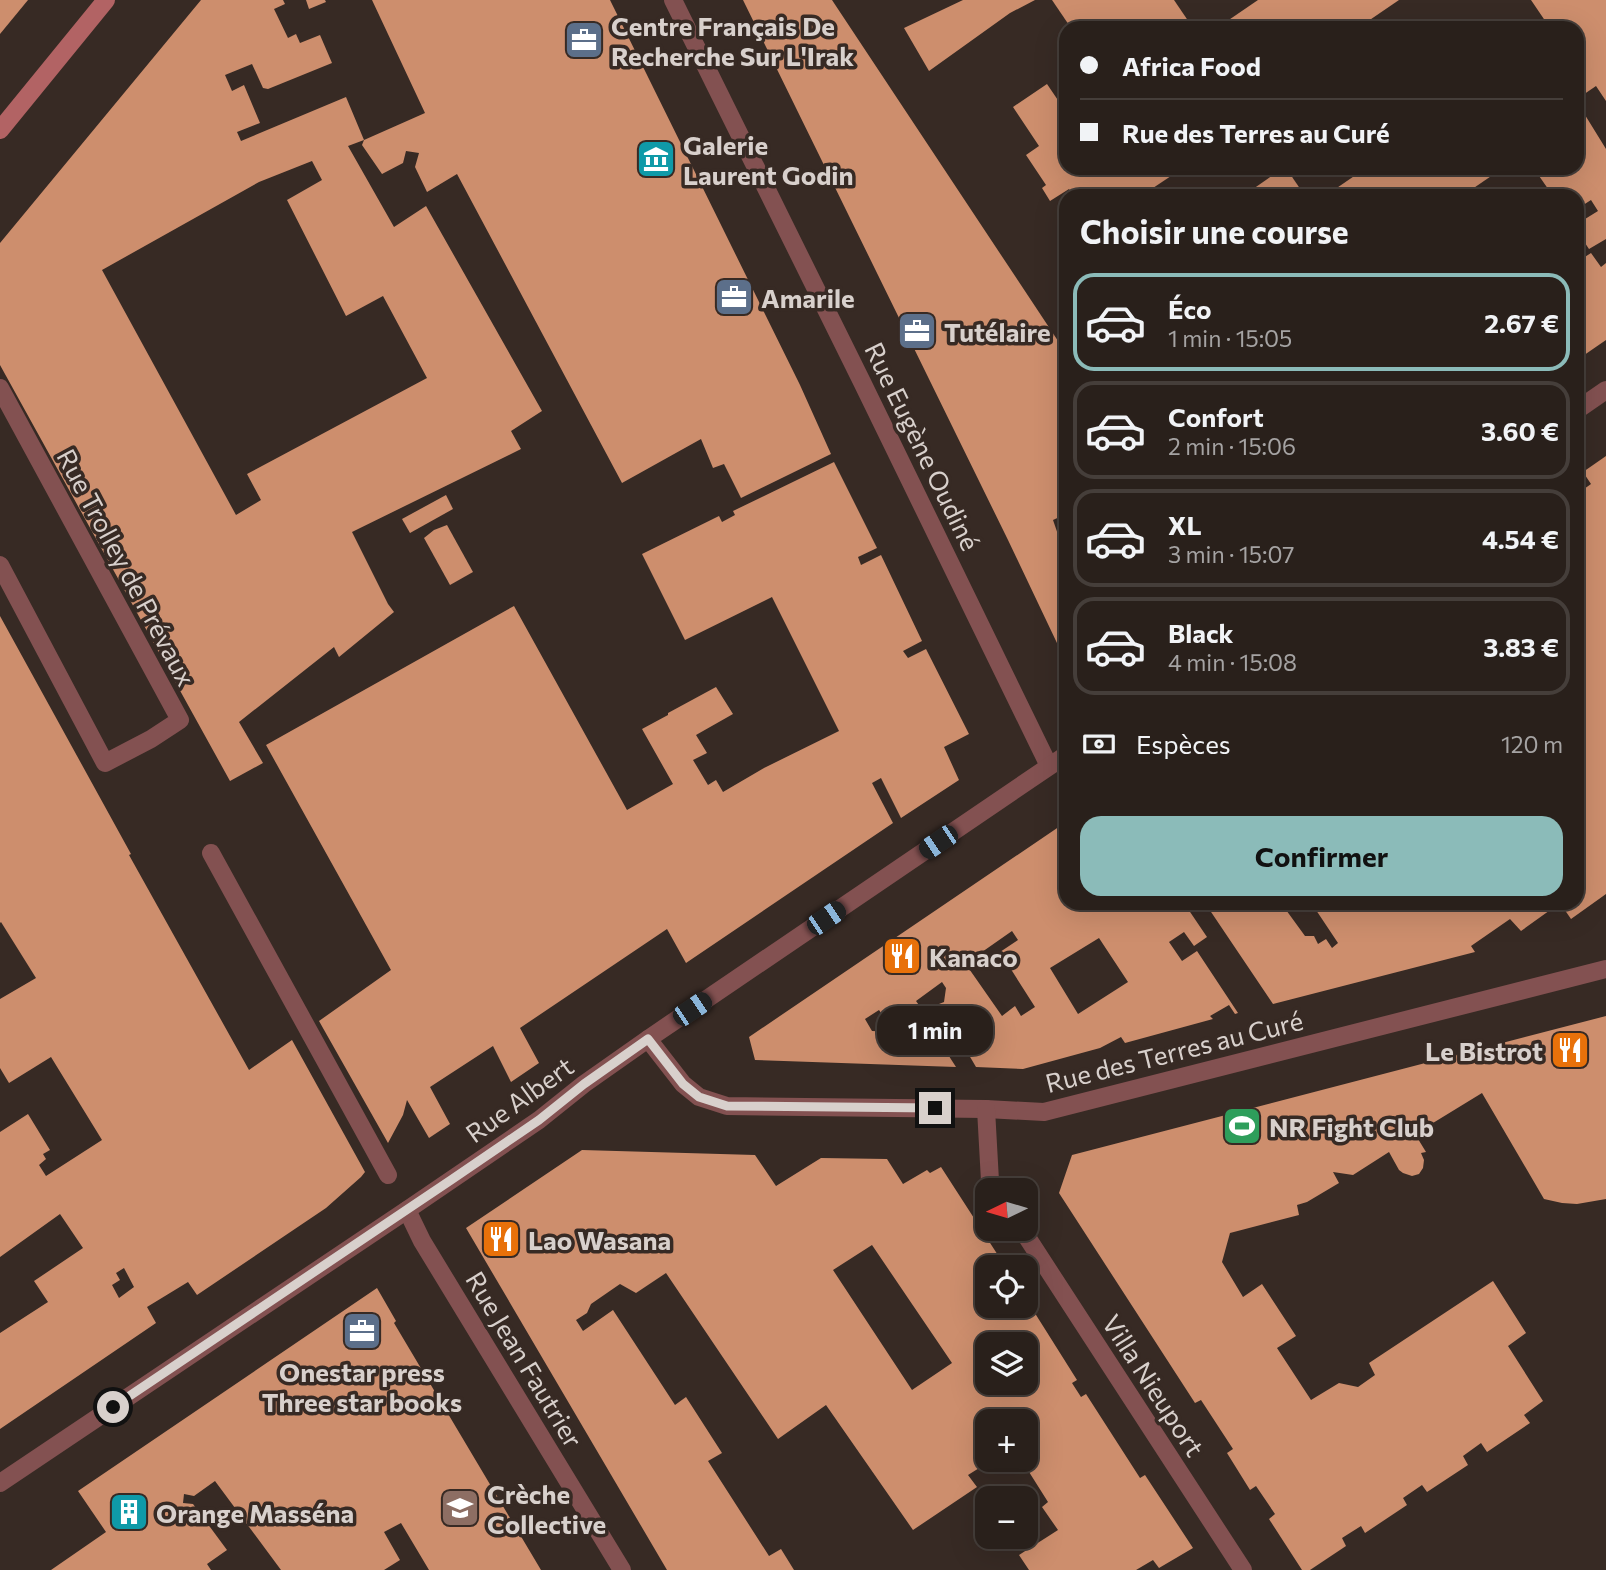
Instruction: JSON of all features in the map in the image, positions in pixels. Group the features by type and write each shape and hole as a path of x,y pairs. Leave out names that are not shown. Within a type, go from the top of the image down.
{"street":[{"path":"0,130 106,0"},
{"name":"Rue Eugène Oudiné","path":"673,0 1049,766"},
{"name":"Rue Trolley de Prévaux","path":"0,388 180,720 105,764 0,565"},
{"path":"1584,405 1606,390"},
{"name":"Rue Albert","path":"0,1483 539,1120 648,1039 1059,760"},
{"path":"211,853 388,1175"},
{"name":"Rue des Terres au Curé","path":"648,1039 683,1084 699,1097 727,1106 1044,1112 1606,969"},
{"path":"986,1109 990,1178"},
{"name":"Rue Jean Fautrier","path":"407,1210 422,1241 622,1570"},
{"name":"Villa Nieuport","path":"1029,1241 1243,1570"}],"building":[{"path":"0,0 28,0 0,34"},
{"path":"201,0 283,0 285,4 274,9 288,38 296,34 300,43 320,35 332,63 268,89 263,88 252,64 225,75 232,91 244,85 260,123 237,132 241,141 346,97 364,140 348,146 394,227 426,206 542,411 511,431 521,449 352,532 394,612 339,657 334,647 239,722 263,763 230,781 0,365 0,243","holes":["312,161 322,180 287,200 346,316 383,296 427,378 247,474 261,500 236,515 102,270 259,182"]},
{"path":"306,0 325,0 326,2 309,9"},
{"path":"372,0 610,0 800,385 831,454 741,498 724,464 713,468 701,439 622,483 457,174 427,192 415,167 419,153 406,151 403,163 382,174 362,145 364,140 425,113"},
{"path":"743,0 832,0 1059,342 1059,517 1053,520 1059,537 1059,647"},
{"path":"963,0 1035,0 1010,13 929,71 904,28"},
{"path":"1052,0 1174,0 1188,21 1066,21"},
{"path":"1258,0 1399,0 1368,21 1227,21"},
{"path":"1531,0 1606,0 1606,101 1596,86 1584,94 1584,21 1545,21"},
{"path":"1047,84 1059,102 1059,175 1172,175 1152,189 1059,189 1059,195 1050,201 1042,188 1046,185 1026,155 1039,146 1013,107"},
{"path":"1584,113 1606,149 1606,239 1589,249 1584,242 1584,220 1598,211 1591,200 1584,204 1584,189 1548,189 1538,175 1584,175"},
{"path":"1273,175 1291,175 1300,189 1253,189"},
{"path":"1356,175 1493,175 1472,189 1335,189"},
{"path":"1591,253 1601,267 1606,263 1606,340 1584,355 1584,258"},
{"path":"1606,456 1606,894 1584,910 1584,489 1591,484 1584,471"},
{"path":"834,462 877,548 858,557 861,565 881,555 922,641 903,651 908,658 926,649 969,734 944,747 959,780 901,818 881,778 872,783 893,823 686,963 667,929 520,1028 539,1063 511,1082 493,1046 430,1087 450,1124 429,1138 407,1100 403,1115 388,1143 319,1021 391,970 266,745 514,606 627,810 673,784 642,729 716,687 733,714 696,735 707,753 693,760 708,785 716,780 723,792 764,768 839,731 772,597 685,640 642,554 719,516 722,522 735,515 733,511"},
{"path":"446,495 453,509 410,533 402,519"},
{"path":"447,525 473,572 450,585 424,538"},
{"path":"0,616 249,1070 292,1040 365,1172 326,1208 197,1295 188,1282 147,1307 156,1323 0,1429 0,1333 48,1302 34,1281 83,1248 60,1214 0,1257 0,1132 28,1114 50,1150 43,1154 46,1159 39,1165 46,1176 102,1140 51,1057 9,1083 0,1068 0,999 36,978 0,923","holes":["124,1268 134,1287 119,1298 112,1285 120,1280 116,1273"]},
{"path":"1059,827 1059,910 1189,910 1207,937 1194,946 1184,932 1169,942 1182,961 1197,951 1238,1013 1235,1014 1229,1005 1210,1016 1213,1019 1125,1043 1121,1037 1100,1048 1023,1069 976,1067 939,1004 944,1002 946,988 942,982 916,1001 921,1008 913,1014 923,1029 929,1025 956,1067 755,1060 749,1037","holes":["1012,931 1018,940 1000,952 1035,1007 1021,1016 1015,1006 1002,1016 965,963 973,957 979,966 987,959 982,952","1099,938 1128,982 1078,1014 1050,968","879,1010 894,1032 872,1031 865,1019"]},
{"path":"1210,910 1286,910 1305,936 1314,936 1318,944 1326,939 1332,948 1338,943 1316,910 1550,910 1521,931 1510,919 1471,946 1475,952 1273,1004"},
{"path":"1565,910 1584,910 1571,919"},
{"path":"1606,1016 1606,1199 1577,1204 1544,1199 1482,1093 1415,1134 1426,1152 1421,1153 1424,1160 1419,1174 1412,1176 1403,1173 1389,1152 1353,1175 1333,1172 1339,1183 1297,1205 1299,1215 1230,1233 1222,1262 1243,1297 1262,1284 1296,1336 1277,1348 1311,1400 1339,1383 1358,1387 1375,1375 1369,1363 1493,1281 1526,1333 1508,1346 1543,1401 1524,1415 1530,1423 1487,1452 1481,1443 1463,1456 1468,1465 1427,1492 1422,1485 1403,1498 1407,1505 1365,1533 1361,1526 1342,1538 1346,1546 1310,1570 1302,1570 1269,1519 1275,1514 1256,1486 1250,1490 1227,1453 1233,1449 1201,1400 1195,1403 1059,1193 1072,1155"},
{"path":"582,1150 755,1155 776,1186 821,1158 887,1159 903,1184 927,1170 930,1173 941,1167 975,1220 975,1241 989,1241 998,1255 975,1255 975,1318 1038,1318 1077,1380 1072,1383 1081,1397 1086,1394 1140,1478 1145,1475 1193,1548 1159,1568 1153,1560 1136,1570 1029,1570 1019,1555 1028,1549 1038,1549 1038,1543 1058,1530 1042,1507 1048,1502 1029,1472 1038,1472 1038,1409 975,1409 975,1471 968,1475 976,1486 913,1530 826,1405 778,1439 666,1273 636,1293 620,1284 591,1304 587,1313 576,1320 583,1331 613,1310 675,1405 686,1397 722,1453 708,1461 769,1556 781,1549 794,1570 667,1570 466,1228","holes":["872,1245 952,1363 912,1390 833,1270"]},
{"path":"377,1288 396,1321 394,1323 541,1570 429,1570 401,1523 384,1532 400,1560 384,1570 281,1570 215,1481 194,1496 184,1494 183,1503 193,1504 227,1550 207,1564 211,1570 51,1570 106,1532 78,1491"}],"place":[{"name":"Centre Français De Recherche Sur L'Irak","path":"584,40"},
{"name":"Galerie Laurent Godin","path":"656,159"},
{"name":"Amarile","path":"734,297"},
{"name":"Tutélaire","path":"917,331"},
{"name":"Kanaco","path":"902,956"},
{"name":"Le Bistrot","path":"1570,1050"},
{"name":"NR Fight Club","path":"1242,1126"},
{"name":"Lao Wasana","path":"501,1239"},
{"name":"Onestar press Three star books","path":"362,1331"},
{"name":"Crèche Collective","path":"460,1508"},
{"name":"Orange Masséna","path":"129,1512"}],"route":[{"path":"113,1407 385,1226 539,1120 648,1039 683,1084 699,1097 727,1106 935,1108"}]}
